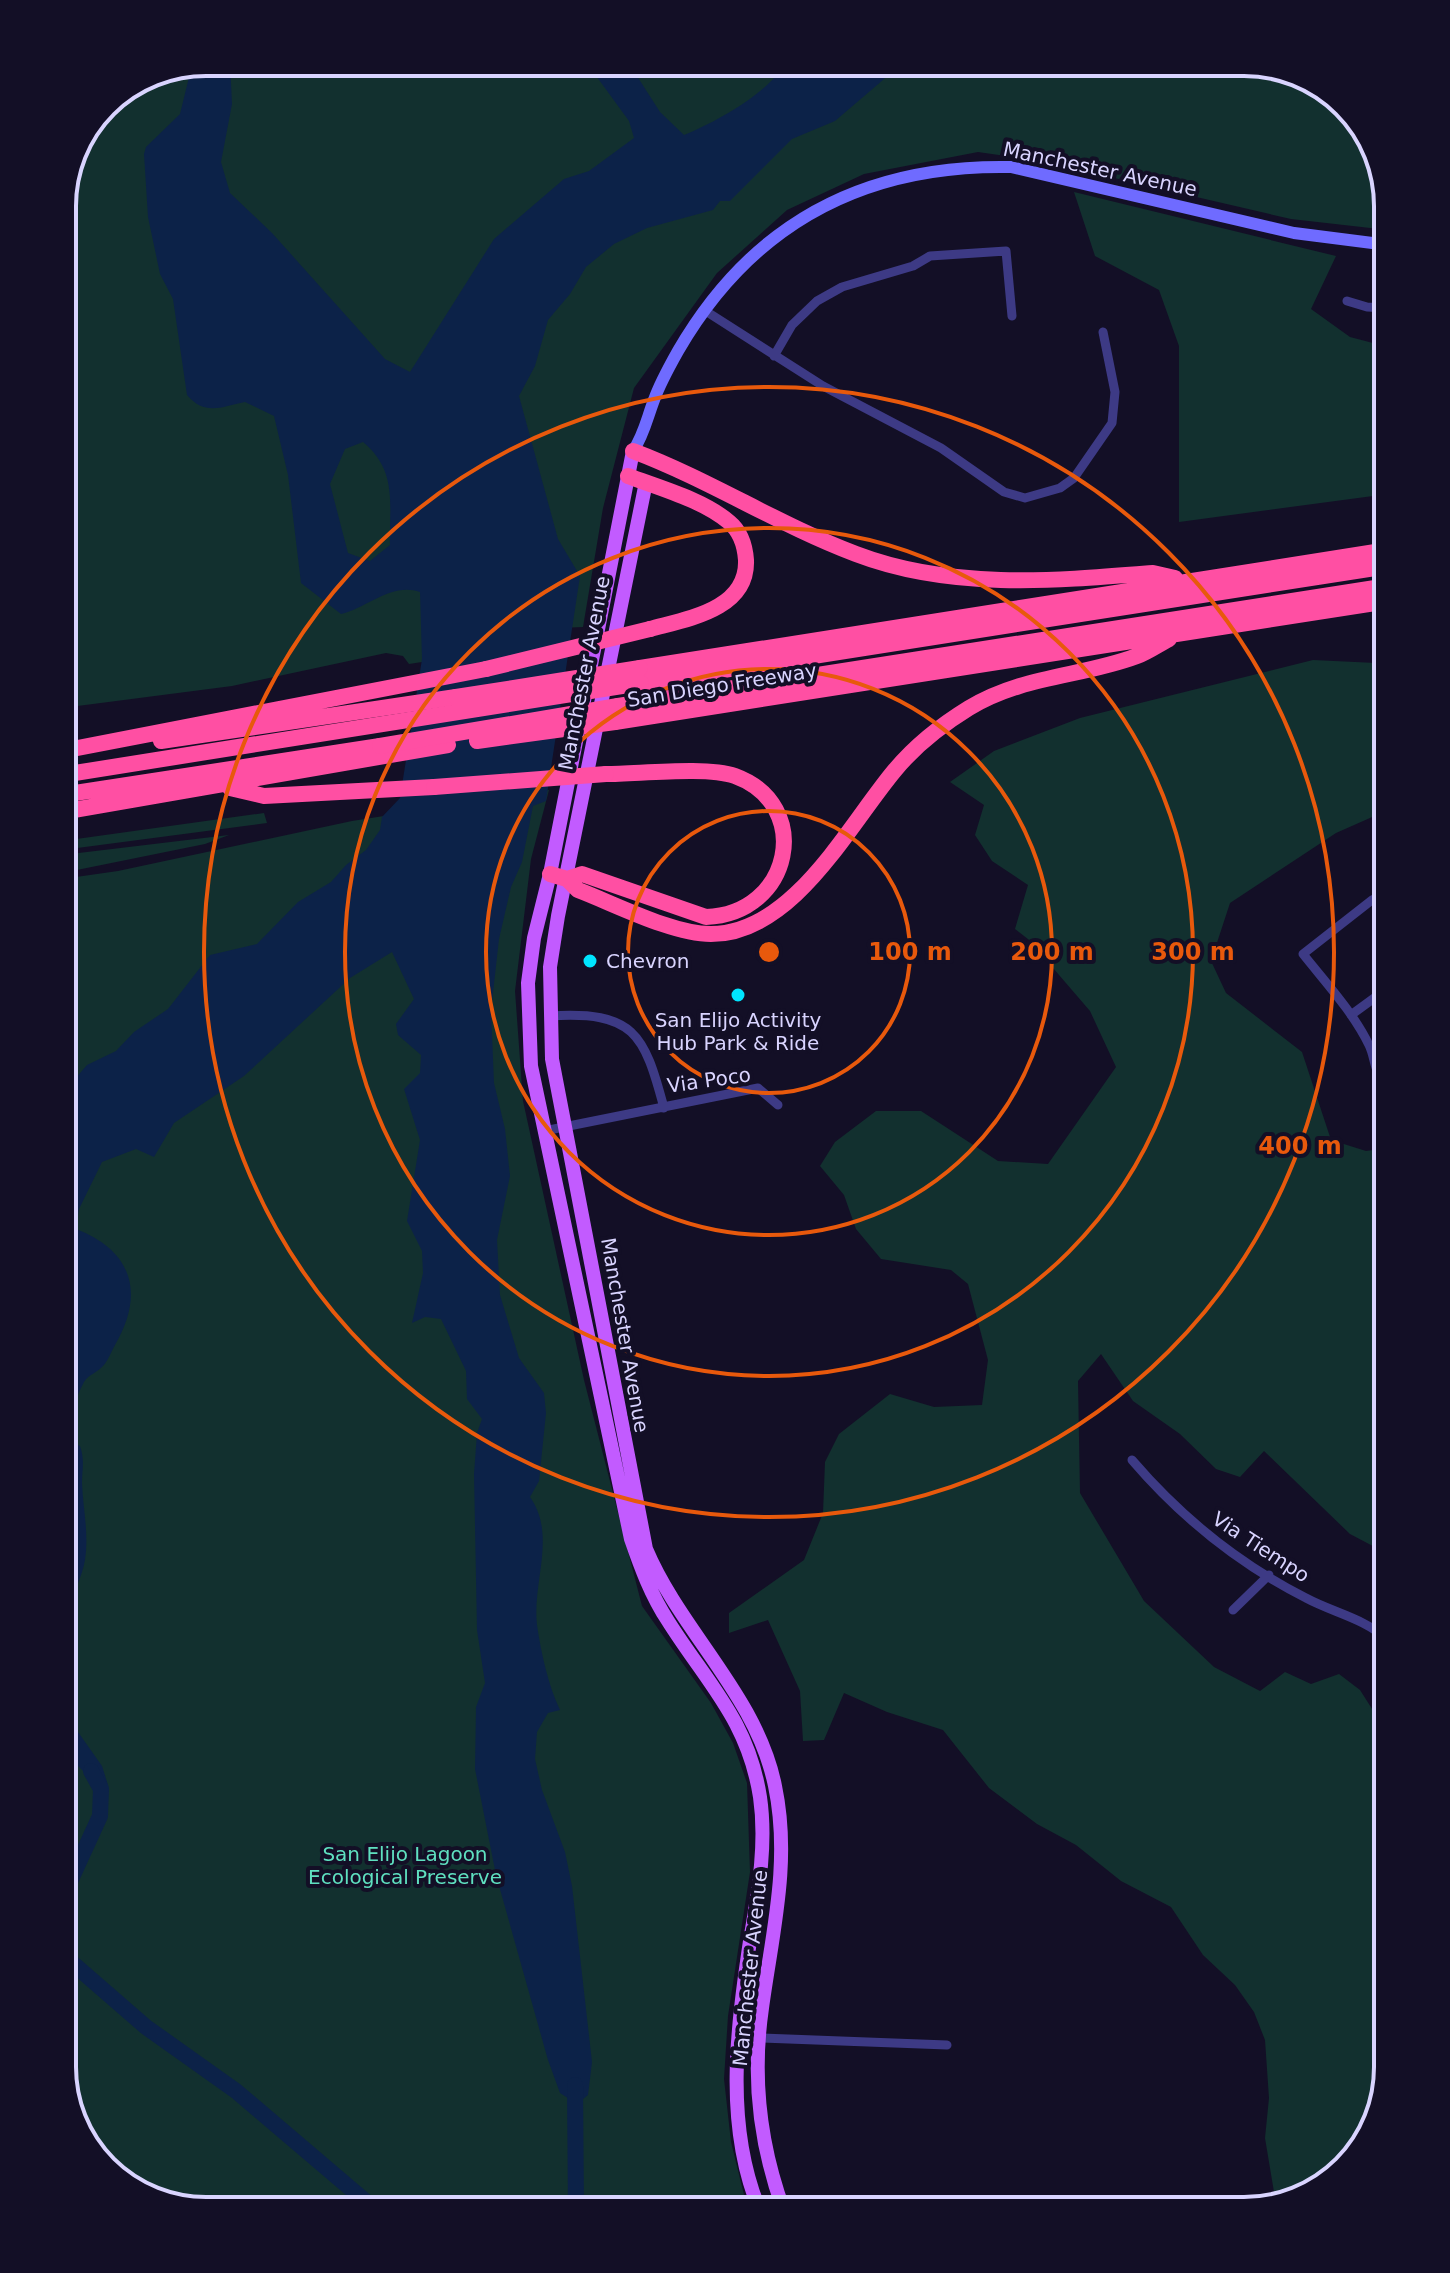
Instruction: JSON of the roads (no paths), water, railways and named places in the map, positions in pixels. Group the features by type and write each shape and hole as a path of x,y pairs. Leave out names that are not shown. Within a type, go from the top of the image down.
{"highway":[{"path":"637,445 652,458 820,540 908,570 1010,582 1153,573 1189,581"},
{"path":"76,750 486,669 650,629 721,605 737,590 746,566 745,547 727,520 628,476"},
{"name":"San Diego Freeway","path":"76,751 640,676 1374,552"},
{"path":"76,773 640,676 1374,568"},
{"path":"616,714 1374,588"},
{"name":"San Diego Freeway","path":"76,810 221,785 379,752 616,714 1374,603"},
{"path":"559,876 578,890 686,930 711,934 745,929 790,900 897,767 934,733 970,708 1035,679 1137,656 1180,633"},
{"path":"76,793 379,752"},
{"path":"221,785 264,796 606,774 714,773 734,776 751,785 777,813 784,853 779,872 769,889 749,907 727,917 706,917 582,874 559,876"}],"main road":[{"name":"Manchester Avenue","path":"779,2197 772,2178 760,2113 759,2039 782,1878 782,1830 775,1785 764,1747 742,1703 661,1585 646,1549 552,1059 550,967 559,876 628,476 637,445 659,387 704,310 739,267 810,212 885,180 969,166 1011,167 1294,233 1374,243"},
{"name":"Manchester Avenue","path":"652,458 559,876 534,938 528,983 531,1066 631,1539 644,1579 668,1622 728,1707 755,1773 764,1840 736,2061 743,2146 756,2197"}],"street":[{"path":"774,356 792,325 817,301 842,287 913,266 930,256 1006,251 1012,316"},
{"path":"1347,301 1374,307"},
{"path":"704,310 774,356 941,448 1004,492 1025,498 1060,488 1074,478 1112,423 1115,392 1103,332"},
{"path":"1374,899 1303,954 1351,1015 1370,1047 1374,1063"},
{"path":"1351,1015 1374,998"},
{"name":"Via Poco","path":"550,1016 605,1017 632,1032 650,1057 664,1108 758,1088 778,1105"},
{"path":"544,1131 664,1108"},
{"name":"Via Tiempo","path":"1132,1460 1169,1503 1201,1530 1306,1599 1374,1629"},
{"path":"1233,1610 1269,1575"},
{"path":"738,2037 947,2045"}],"water":[{"path":"231,76 232,104 221,162 230,193 272,233 385,359 410,372 494,239 564,179 589,171 634,138 629,121 596,76 637,76 660,112 684,135 726,114 755,95 776,76 888,76 835,121 792,139 730,201 720,201 713,210 647,228 614,244 586,267 570,294 548,320 535,366 519,396 558,539 580,576 546,801 533,806 522,862 511,887 499,939 491,1011 494,1083 505,1129 510,1176 497,1240 500,1295 519,1358 544,1393 546,1413 539,1481 530,1497 538,1512 543,1543 537,1625 546,1668 560,1710 548,1713 537,1732 535,1759 542,1790 565,1852 572,1886 592,2062 588,2095 577,2104 560,2093 548,2060 496,1875 475,1769 476,1707 485,1683 477,1630 474,1474 477,1433 482,1419 467,1399 466,1371 441,1319 425,1317 412,1323 423,1273 422,1251 407,1221 420,1140 404,1089 420,1073 421,1055 398,1035 396,1024 414,999 392,952 350,978 244,1076 174,1123 154,1157 136,1149 102,1162 79,1209 76,1229 76,1078 87,1065 116,1051 134,1032 168,1009 210,955 257,944 298,902 331,882 346,865 366,850 380,830 382,817 400,798 422,659 420,592 400,590 341,614 301,583 288,475 274,416 245,402 207,408 187,395 173,299 160,274 148,217 144,154 146,147 180,114 189,77","holes":["363,442 382,465 389,489 390,545 370,561 348,553 330,484 345,449"]},
{"path":"76,1229 110,1249 128,1276 131,1292 124,1326 106,1362 88,1377 76,1400"},
{"path":"76,1444 80,1446 82,1456 86,1524 86,1555 76,1588"},
{"path":"76,1729 102,1766 108,1785 101,1789 76,1764"}],"waterway":[{"path":"76,1868 100,1816 101,1789 91,1771"},
{"path":"76,1966 146,2027 236,2091 361,2197"},
{"path":"575,2085 576,2197"}],"place":[{"name":"Chevron","path":"590,961"},
{"name":"San Elijo Activity Hub Park & Ride","path":"738,995"}],"park label":[{"name":"San Elijo Lagoon Ecological Preserve","path":"405,1866"}]}
